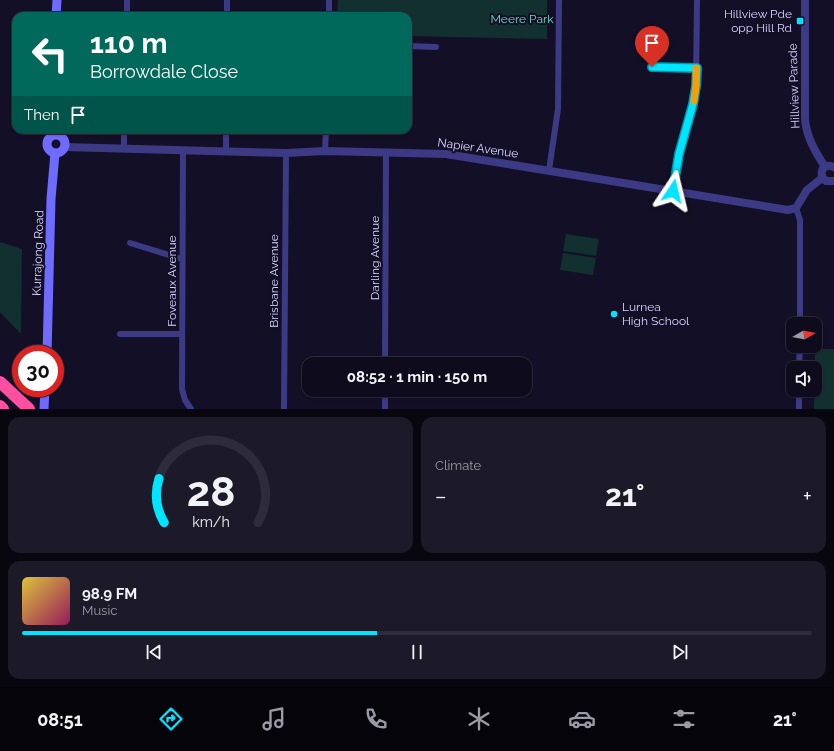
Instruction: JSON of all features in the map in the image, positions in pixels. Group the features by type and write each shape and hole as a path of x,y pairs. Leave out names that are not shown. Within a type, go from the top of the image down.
{"highway":[{"path":"0,382 29,409"},
{"path":"0,406 3,409"}],"main road":[{"path":"56,12 57,0"},
{"path":"55,134 50,137 46,144 50,151 55,153 60,152 64,147 64,140 58,134"},
{"name":"Kurrajong Road","path":"46,345 51,199 55,153"},
{"path":"44,409 45,397"}],"street":[{"path":"127,0 127,12"},
{"path":"226,12 227,0"},
{"path":"329,0 329,12"},
{"path":"549,170 558,109 559,0"},
{"path":"673,191 679,154 693,104 696,86 697,0"},
{"name":"Hillview Parade","path":"805,0 805,120 811,143 825,167"},
{"path":"412,46 436,46"},
{"path":"652,67 697,68"},
{"path":"124,134 124,149"},
{"path":"226,134 226,151"},
{"path":"325,152 326,134"},
{"name":"Napier Avenue","path":"64,147 286,153 325,152 452,155 785,210 796,208"},
{"name":"Foveaux Avenue","path":"183,150 182,389 185,400 191,409"},
{"name":"Brisbane Avenue","path":"284,409 286,153"},
{"name":"Darling Avenue","path":"385,357 386,153"},
{"path":"822,178 822,172 825,167 830,165 834,167"},
{"path":"822,178 826,181 834,181"},
{"path":"800,317 800,220 796,208 807,190 822,178"},
{"path":"130,243 182,260"},
{"path":"120,334 182,334"},
{"path":"385,397 385,409"},
{"path":"799,397 799,409"}],"green space":[{"name":"Meere Park","path":"338,0 547,0 547,39 412,36 412,12 337,12"},
{"path":"566,234 599,239 596,256 563,251"},
{"path":"0,242 22,249 21,334 0,312"},
{"path":"563,253 596,258 593,275 560,270"},
{"path":"822,349 834,349 834,409 814,409 814,397 822,397 822,361 815,361 815,353 822,353"}],"slow traffic":[{"path":"694,101 696,68"}],"place":[{"name":"Hillview Pde opp Hill Rd","path":"800,21"},
{"name":"Lurnea High School","path":"614,314"}],"route":[{"path":"652,67 697,68 693,104 679,154 673,191"}]}
